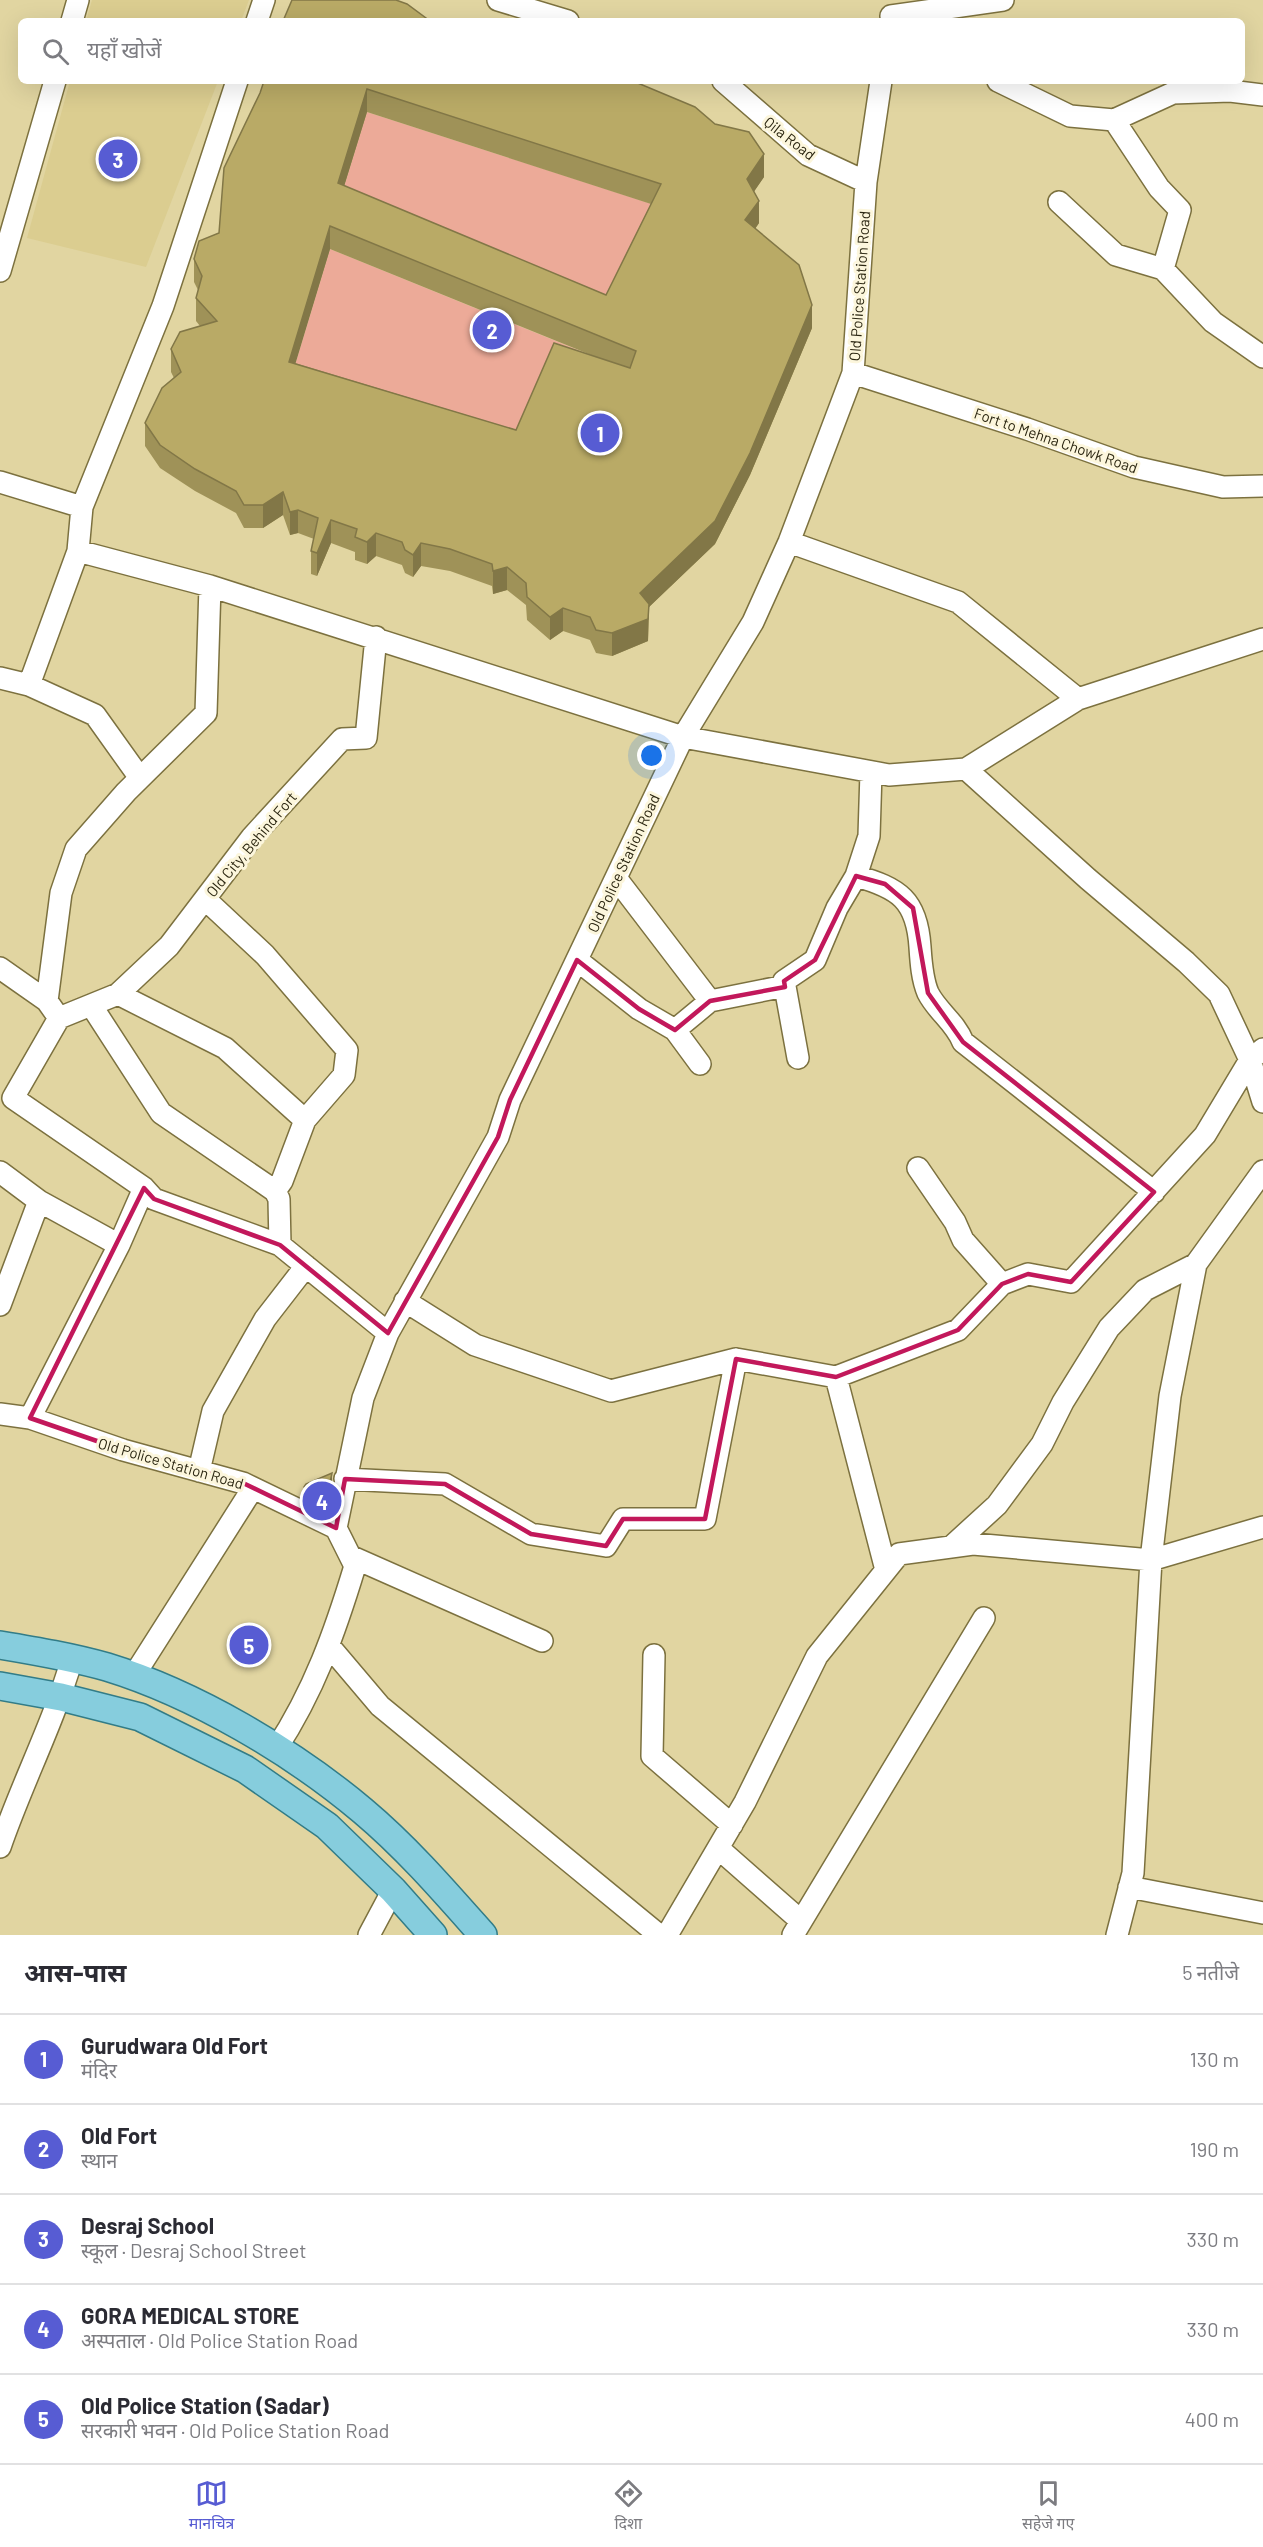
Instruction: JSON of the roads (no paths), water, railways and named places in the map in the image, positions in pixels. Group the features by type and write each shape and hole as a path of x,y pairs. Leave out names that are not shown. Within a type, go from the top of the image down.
{"main road":[{"path":"0,1645 108,1667 176,1694 276,1749 364,1811 427,1871 483,1935"},
{"path":"0,1686 61,1696 140,1717 245,1769 327,1826 393,1890 433,1935"}],"street":[{"path":"73,18 78,0"},
{"path":"258,18 264,0"},
{"path":"498,0 558,18"},
{"path":"892,14 1003,0"},
{"path":"0,271 5,232 54,84"},
{"path":"29,685 78,551 82,507 163,306 236,84"},
{"name":"Qila Road","path":"726,84 808,155 866,182"},
{"name":"Old Police Station Road","path":"0,1414 30,1418 123,1450 253,1488 336,1528 363,1398 388,1333 498,1137 510,1100 683,737 753,622 789,542 853,373 866,182 881,84"},
{"path":"1004,84 1070,116 1114,120 1173,93 1230,91 1263,95"},
{"path":"1114,120 1160,188 1180,210 1163,269"},
{"path":"1059,202 1116,255 1163,269 1213,322 1263,357"},
{"name":"Fort to Mehna Chowk Road","path":"853,373 1027,429 1134,468 1223,487 1263,486"},
{"path":"0,482 82,507"},
{"path":"789,542 958,602 1078,699"},
{"path":"78,551 210,586 376,637 683,737 889,775 966,770 1078,699 1263,639"},
{"path":"210,586 206,712 140,778 76,849 61,893 53,1010 6,1100 144,1188 154,1199 280,1245 388,1333"},
{"name":"Old City, Behind Fort","path":"53,1010 91,1005 118,994 169,946 252,837 342,739 366,738 376,637"},
{"path":"0,678 29,685 95,715 140,778"},
{"path":"966,770 1088,879 1186,962 1219,994 1256,1055 1263,1102"},
{"path":"798,1058 784,981 815,960 837,908 856,876 869,836 871,772"},
{"path":"856,876 885,884 913,908 919,934 921,966 928,993 958,1031 963,1042 1154,1192"},
{"path":"615,878 710,1001"},
{"path":"205,899 265,955 347,1050 344,1075 305,1120 282,1181 275,1191"},
{"path":"577,960 639,1010 675,1029 700,1064"},
{"path":"0,968 53,1010"},
{"path":"675,1029 710,1001 785,986"},
{"path":"118,994 225,1048 305,1120"},
{"path":"91,1005 161,1113 275,1191 279,1199 280,1245"},
{"path":"405,1301 475,1345 611,1391 736,1359 836,1377 958,1330 1002,1284 1028,1274 1071,1282 1205,1135 1256,1055"},
{"path":"918,1168 955,1222 963,1240 1002,1284"},
{"path":"1117,1935 1133,1873 1151,1560 1170,1396 1196,1264 1263,1171"},
{"path":"0,1172 39,1202 119,1245"},
{"path":"30,1418 119,1245 144,1188"},
{"path":"0,1305 39,1202"},
{"path":"951,1547 997,1504 1042,1444 1063,1402 1110,1328 1145,1290 1196,1264"},
{"path":"199,1471 213,1412 265,1319 306,1266"},
{"path":"345,1479 445,1484 531,1534 606,1546 623,1519 705,1520 736,1359"},
{"path":"836,1377 886,1570"},
{"path":"133,1677 253,1488"},
{"path":"667,1935 732,1825 817,1656 899,1554 973,1544 1151,1560 1263,1527"},
{"path":"276,1749 330,1647 355,1566 336,1528"},
{"path":"350,1556 542,1641"},
{"path":"718,1848 797,1928 984,1618"},
{"path":"330,1647 380,1706 659,1935"},
{"path":"654,1655 652,1756 732,1825"},
{"path":"0,1847 13,1808 37,1757 61,1696 72,1659"},
{"path":"1129,1887 1263,1913"},
{"path":"369,1935 393,1890"}],"place":[{"name":"Desraj School","path":"118,159"},
{"name":"Old Fort","path":"492,330"},
{"name":"Gurudwara Old Fort","path":"600,433"},
{"name":"GORA MEDICAL STORE","path":"322,1501"},
{"name":"Old Police Station (Sadar)","path":"249,1645"}]}
